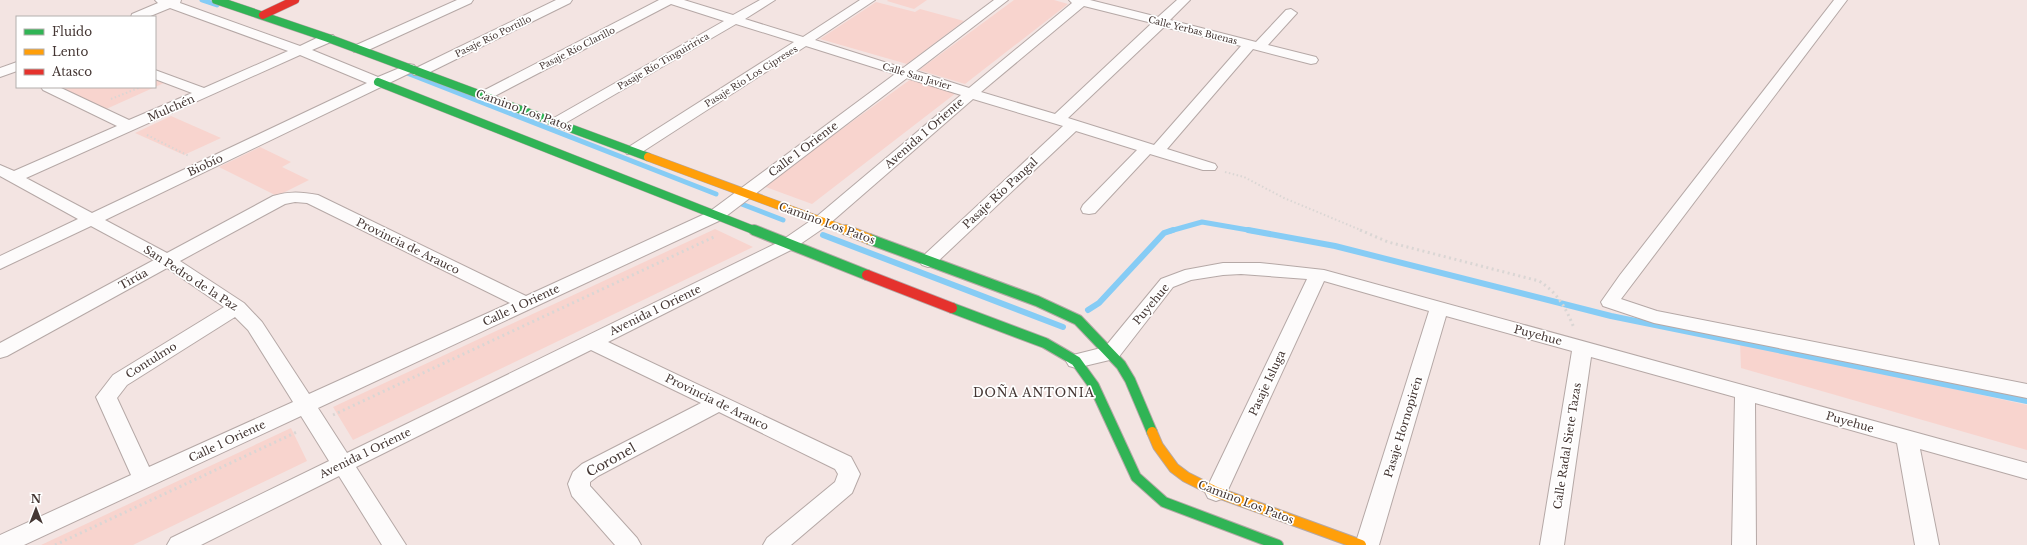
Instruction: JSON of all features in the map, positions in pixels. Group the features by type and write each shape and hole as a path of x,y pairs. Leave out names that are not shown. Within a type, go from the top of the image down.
{"street":[{"name":"Camino Los Patos","path":"216,0 359,49 557,122 1037,301 1078,320 1111,353 1130,380 1164,457 1186,477 1216,492 1361,545"},
{"path":"263,15 295,0"},
{"path":"359,49 467,0"},
{"name":"Pasaje Río Portillo","path":"408,67 566,0"},
{"name":"Calle San Javier","path":"670,0 1209,167"},
{"name":"Pasaje Río Clarillo","path":"484,96 670,0"},
{"name":"Pasaje Río Tinguiririca","path":"557,122 769,0"},
{"name":"Pasaje Río Los Cipreses","path":"633,151 869,0"},
{"name":"Calle 1 Oriente","path":"1,545 144,479 311,414 526,303 715,216 1002,0"},
{"name":"Calle Yerbas Buenas","path":"1080,0 1311,60"},
{"name":"Avenida 1 Oriente","path":"179,545 787,245 822,221 1080,0"},
{"name":"Pasaje Río Pangal","path":"928,261 1184,0"},
{"path":"1841,0 1626,279 1610,302 1654,317 2027,391"},
{"path":"139,16 170,1 299,50 787,245 1045,343 1076,361 1094,386 1136,477 1164,502 1278,545"},
{"path":"1089,209 1152,149 1254,46 1291,13"},
{"name":"Mulchén","path":"7,174 129,126 328,38"},
{"name":"Biobío","path":"0,262 193,158 372,80 408,67"},
{"path":"156,74 205,93"},
{"name":"Biobío","path":"0,249 85,216 372,80"},
{"path":"50,88 129,126"},
{"name":"San Pedro de la Paz","path":"7,174 167,260 237,307 255,326 394,545"},
{"name":"Provincia de Arauco","path":"288,197 297,196 312,199 526,303"},
{"name":"Tirúa","path":"0,351 279,200 288,197"},
{"name":"Puyehue","path":"1111,353 1167,283 1180,277 1207,270 1232,268 1318,274 2027,471"},
{"name":"Pasaje Isluga","path":"1216,492 1318,274"},
{"name":"Contulmo","path":"144,479 106,397 120,380 237,307"},
{"name":"Pasaje Hornopirén","path":"1367,545 1439,308"},
{"name":"Provincia de Arauco","path":"592,342 842,462 849,474 844,487 775,545"},
{"name":"Calle Radal Siete Tazas","path":"1552,545 1582,348"},
{"path":"1076,361 1111,353"},
{"path":"1744,545 1745,393"},
{"name":"Coronel","path":"629,545 580,490 579,486 581,477 590,470 719,403"},
{"path":"1907,438 1927,545"}],"path":[{"path":"112,100 139,88"},
{"path":"129,126 193,158"},
{"path":"1209,167 1244,178 1284,198 1388,242 1445,258 1539,281 1560,297 1582,348"},
{"path":"55,545 311,414 738,225"}],"shaded area":[{"path":"927,0 914,9 887,1"},
{"path":"1014,0 1054,0 1068,4 965,84 919,70"},
{"path":"876,2 915,12 920,9 964,21 907,64 820,39"},
{"path":"911,79 956,93 812,204 763,186"},
{"path":"156,80 164,83 156,87"},
{"path":"61,88 153,88 104,110"},
{"path":"171,116 221,138 184,155 135,133"},
{"path":"260,147 291,162 282,167 309,180 277,196 219,167"},
{"path":"715,229 753,247 353,440 333,407"},
{"path":"1740,342 2027,405 2027,450 1741,368"},
{"path":"291,428 307,461 133,545 41,545"}],"waterway":[{"path":"202,0 217,5"},
{"path":"407,73 716,194"},
{"path":"739,203 783,220"},
{"path":"1170,231 1202,222 1254,231"},
{"path":"1248,230 1335,246 1611,316 2027,401"},
{"path":"1088,310 1099,303 1164,233 1170,231"},
{"path":"823,235 1063,327"}],"traffic: fast":[{"path":"216,0 328,38 648,157"},
{"path":"378,82 867,275"},
{"path":"869,239 1037,301 1078,320 1121,365 1130,380 1152,432"},
{"path":"952,308 1045,343 1076,361 1094,386 1136,477 1164,502 1278,545"}],"traffic: slow":[{"path":"648,157 869,239"},
{"path":"1152,432 1158,446 1174,468 1186,477 1216,492 1361,545"}],"traffic: jam":[{"path":"263,15 295,0"},
{"path":"867,275 952,308"}],"district":[{"name":"DOÑA ANTONIA","path":"1034,392"}]}
